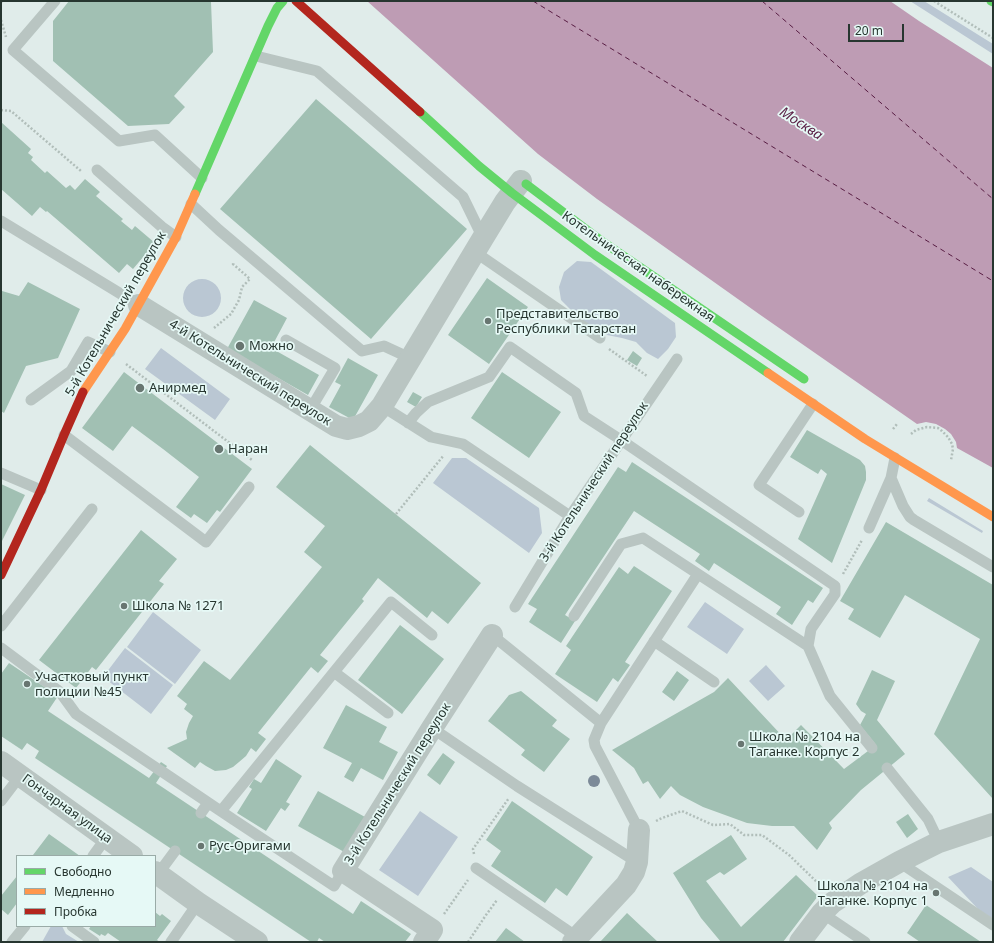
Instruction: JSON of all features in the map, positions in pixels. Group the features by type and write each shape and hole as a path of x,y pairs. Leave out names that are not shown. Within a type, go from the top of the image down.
{"main road":[{"name":"5-й Котельнический переулок","path":"1,575 41,490 83,393 139,305 176,237 256,56 278,8 283,1"},
{"name":"Котельническая набережная","path":"296,1 479,166 516,184 810,384"},
{"name":"Котельническая набережная","path":"516,184 595,256 865,440 993,517"}],"street":[{"name":"4-й Котельнический переулок","path":"139,305 336,426 347,429 359,426 369,421 382,406 516,184"},
{"name":"3-й Котельнический переулок","path":"428,936 343,871 492,635"},
{"name":"Гончарная улица","path":"1,762 131,855"},
{"path":"800,942 822,913 846,892 899,862 939,842 993,824"},
{"path":"575,940 626,885 634,872 637,862 639,830"},
{"path":"157,873 198,903 257,942"}],"lane":[{"path":"55,1 13,50 119,140 155,135 202,178"},
{"path":"256,56 317,71 463,197 479,245 600,338"},
{"path":"98,170 162,227 176,237"},
{"path":"191,204 218,230 362,351 384,346 410,358"},
{"path":"1,221 139,305"},
{"path":"286,340 335,368 310,410"},
{"path":"31,400 71,371 88,342 110,352"},
{"path":"408,423 428,402 489,377 510,347 576,393 584,416 835,586 834,594 811,630 808,646"},
{"name":"3-й Котельнический переулок","path":"515,607 570,516 676,359"},
{"path":"799,512 759,485 813,404"},
{"path":"382,406 431,437 463,444 570,516"},
{"path":"64,434 206,542 249,487"},
{"path":"868,528 891,478 895,458"},
{"path":"1,473 41,490"},
{"path":"891,478 907,514 914,520 993,567"},
{"path":"1,626 92,509"},
{"path":"574,616 622,544 643,538 808,646 830,696 872,748"},
{"path":"639,830 595,746 594,740 601,724 698,574"},
{"path":"221,811 391,602 432,635"},
{"path":"492,635 601,724"},
{"path":"654,641 714,682"},
{"path":"1,648 60,692 76,714 334,886 343,871"},
{"path":"334,672 388,713"},
{"path":"432,728 517,786 637,862"},
{"path":"887,768 928,819 939,842"},
{"path":"1,800 20,776"},
{"path":"201,813 208,802"},
{"path":"94,855 106,838"},
{"path":"157,873 175,851"},
{"path":"899,862 993,925"},
{"path":"476,868 575,940"},
{"path":"171,942 198,903"},
{"path":"822,913 865,942"},
{"path":"12,942 24,927"},
{"path":"73,927 94,942"}],"path":[{"path":"934,1 993,38"},
{"path":"1,20 6,38"},
{"path":"1,110 10,111 81,171 98,170"},
{"path":"197,340 212,330 230,314 239,300 242,287 250,279 233,264"},
{"path":"600,338 609,349 659,384"},
{"path":"124,362 252,460"},
{"path":"893,430 897,424"},
{"path":"911,434 916,430 927,427 938,428 948,437 952,444 953,449 951,460"},
{"path":"396,514 454,442"},
{"path":"845,571 868,528"},
{"path":"428,936 476,868 473,849 517,786"},
{"path":"639,830 662,818 682,811 713,825 730,824 744,835 762,835 789,855 825,890"},
{"path":"468,942 496,901"}],"shaded area":[{"path":"910,1 924,1 993,44 993,54"},
{"path":"577,261 591,262 675,323 676,337 668,349 658,359 647,353 636,342 607,335 581,323 561,300 559,287 564,272"},
{"path":"198,279 206,279 213,282 218,287 221,298 218,309 213,314 206,317 198,317 191,314 186,309 183,302 183,294 186,287 191,282"},
{"path":"161,348 230,399 215,420 145,369"},
{"path":"452,458 466,458 539,508 542,533 529,553 433,483"},
{"path":"929,498 983,531 982,533 927,501"},
{"path":"705,602 744,629 727,654 687,627"},
{"path":"153,612 201,650 175,684 127,647"},
{"path":"125,648 173,685 151,714 103,677"},
{"path":"766,665 785,686 768,701 749,681"},
{"path":"420,811 458,837 418,896 379,870"},
{"path":"971,867 993,882 993,919 978,909 948,877"},
{"path":"50,927 62,927 66,934 79,942 42,942"}],"water":[{"name":"Москва","path":"367,1 890,1 993,68 993,468 957,448 956,442 951,434 945,429 936,424 926,422 917,424 597,199 538,154"}],"building":[{"path":"69,1 211,2 213,52 174,96 185,107 169,124 128,126 53,61 53,21"},
{"path":"316,99 467,229 371,339 220,209"},
{"path":"1,122 31,149 28,153 33,157 31,160 45,173 47,171 66,188 70,185 75,190 85,179 100,192 96,196 123,219 121,221 132,230 135,226 155,243 133,269 127,264 119,273 47,211 46,212 40,207 32,216 1,189"},
{"name":"Представительство Республики Татарстан","path":"487,278 528,307 489,364 448,335"},
{"path":"28,282 80,309 58,358 26,366 4,413 1,411 1,293 2,291 19,296"},
{"path":"254,300 287,318 271,348 319,375 308,395 227,349"},
{"path":"633,351 642,358 637,366 627,360"},
{"path":"348,358 378,375 353,420 329,407 341,385 335,382"},
{"path":"124,372 252,469 220,512 217,510 207,523 194,514 191,518 176,507 199,477 163,449 132,426 113,451 82,428"},
{"path":"502,372 561,412 529,458 471,418"},
{"path":"413,392 422,397 416,407 407,402"},
{"path":"807,430 860,460 865,466 866,480 832,563 798,539 827,474 821,469 818,474 790,457"},
{"path":"310,445 481,583 448,624 432,611 427,618 378,578 362,599 364,601 320,655 328,661 318,673 311,667 258,733 266,739 256,752 251,748 246,756 233,767 226,770 215,771 200,762 195,768 167,748 187,739 186,732 193,716 184,709 187,704 177,696 204,661 230,680 322,567 304,552 325,526 276,487"},
{"path":"632,462 823,588 813,603 808,600 792,625 776,614 781,607 714,563 709,571 695,561 700,554 634,511 565,615 575,621 561,643 529,622 537,609 528,604 618,467 626,472"},
{"path":"1,484 25,495 1,543"},
{"path":"886,522 993,585 993,799 934,734 980,639 905,595 880,638 848,619 854,609 840,601"},
{"path":"141,530 177,559 159,581 164,584 96,670 92,667 76,688 39,660"},
{"path":"634,566 672,591 625,662 630,665 618,682 613,678 597,702 555,674 571,650 566,646 619,567 628,574"},
{"path":"400,625 444,659 402,714 358,680"},
{"path":"9,663 58,696 48,711 149,778 161,762 167,766 156,783 353,914 361,901 411,934 405,942 325,942 319,938 317,942 311,942 35,758 39,751 27,743 22,750 1,736 1,674"},
{"path":"872,670 895,681 877,720 905,754 861,790 829,823 832,828 817,850 794,826 772,826 747,823 703,807 680,795 671,786 660,799 648,781 643,784 634,768 612,750 714,692 728,678 786,740 801,725 844,769 876,745 860,725 866,714 861,711 856,704"},
{"path":"677,671 689,680 674,701 662,692"},
{"path":"521,691 557,720 552,726 570,739 544,772 521,755 525,750 488,721 509,695"},
{"path":"346,705 387,727 379,742 398,752 383,780 361,768 353,782 344,777 352,763 323,748"},
{"path":"443,753 455,762 440,785 427,775"},
{"path":"276,759 302,776 286,802 290,804 285,811 281,808 266,831 237,813 252,789 249,787 254,779 261,783"},
{"path":"318,791 365,817 346,853 298,826"},
{"path":"512,801 593,857 567,896 556,888 545,903 491,866 501,851 486,840"},
{"path":"908,814 918,829 907,838 896,822"},
{"path":"49,834 79,855 33,855"},
{"path":"731,835 747,859 724,875 720,872 706,881 741,927 796,875 818,896 783,942 721,942 701,918 673,873"},
{"path":"16,877 16,904 8,915 1,909 1,896"},
{"path":"926,905 981,942 920,942 907,933"},
{"path":"156,913 160,916 162,914 171,921 157,940 160,942 121,942 108,933 105,936 101,934 100,936 89,929 90,927 156,927"},
{"path":"627,913 658,942 600,942"},
{"path":"506,928 525,942 495,942"}],"ferry route":[{"path":"533,1 993,281"},
{"path":"762,1 993,199"}],"traffic: fast":[{"path":"195,194 268,26 277,8 283,1"},
{"path":"420,112 479,166 512,193 595,255 768,373"},
{"path":"526,184 603,242 804,379"}],"traffic: slow":[{"path":"83,392 125,329 176,237 195,194"},
{"path":"768,373 865,439 993,517"}],"traffic: jam":[{"path":"296,1 420,112"},
{"path":"1,575 41,490 83,392"}],"place":[{"name":"Представительство Республики Татарстан","path":"488,321"},
{"name":"Можно","path":"240,346"},
{"name":"Анирмед","path":"140,388"},
{"name":"Наран","path":"219,449"},
{"name":"Школа № 1271","path":"124,606"},
{"name":"Участковый пункт полиции №45","path":"27,684"},
{"name":"Школа № 2104 на Таганке. Корпус 2","path":"741,744"},
{"name":"Руc-Оригами","path":"201,846"},
{"name":"Школа № 2104 на Таганке. Корпус 1","path":"936,893"}]}
